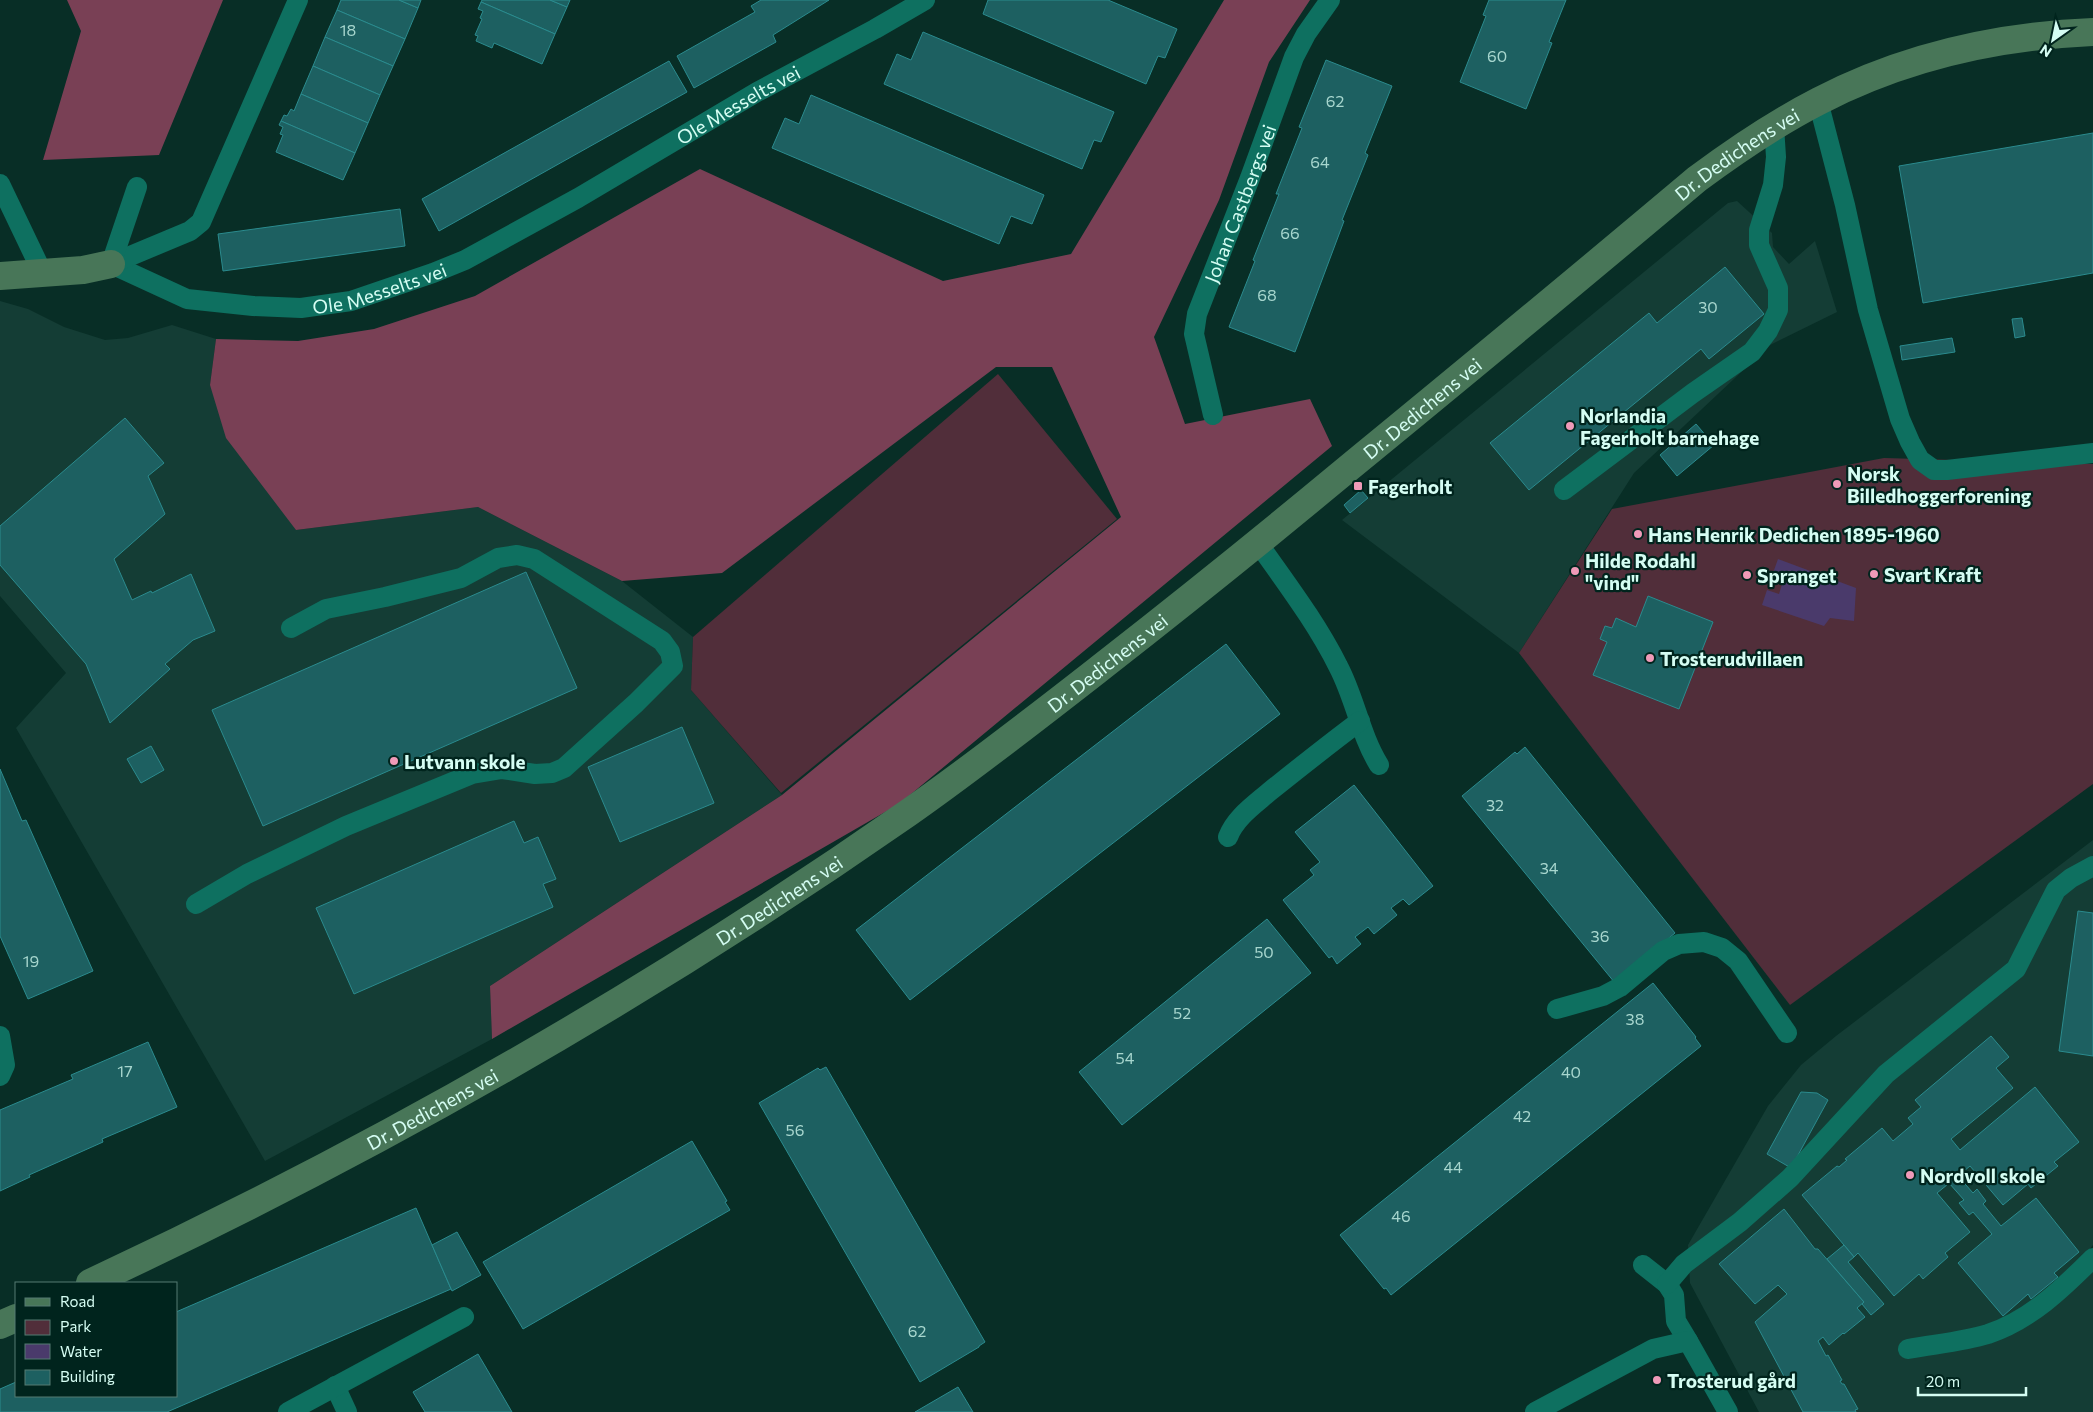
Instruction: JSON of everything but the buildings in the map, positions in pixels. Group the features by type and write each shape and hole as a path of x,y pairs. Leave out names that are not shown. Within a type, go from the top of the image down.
{"street":[{"name":"Dr. Dedichens vei","path":"92,1282 187,1238 389,1133 514,1062 665,972 831,865 912,810 1057,702 1258,543 1697,178 1774,126 1851,85 1944,52 2027,37 2093,32"},
{"path":"0,276 83,270 112,264"},
{"path":"0,1325 15,1318"}],"lane":[{"path":"112,264 190,231 201,222 298,0"},
{"name":"Ole Messelts vei","path":"112,264 187,299 254,306 301,308 351,301 465,260 578,198 757,92 925,0"},
{"name":"Johan Castbergs vei","path":"1213,415 1194,334 1196,314 1250,178 1294,57 1306,34 1330,0"},
{"path":"1818,101 1846,205 1868,310 1900,419 1920,460 1934,470 1947,470 2093,453"},
{"path":"1564,490 1678,404 1752,352 1768,331 1778,310 1778,288 1758,245 1759,230 1773,185 1776,157 1774,126"},
{"path":"0,184 43,274"},
{"path":"112,264 137,187"},
{"path":"1258,543 1313,621 1339,668 1360,721 1366,743 1380,765"},
{"path":"196,904 248,874 337,831 472,774 502,769 534,774 552,773 564,768 636,703 673,666 670,652 662,641 614,608 534,559 517,555 498,558 461,578 385,597 326,609 291,628"},
{"path":"1228,837 1231,828 1244,814 1297,769 1360,721"},
{"path":"1667,1284 1684,1264 1740,1222 1790,1178 1886,1074 2016,969 2056,890 2071,878 2093,866"},
{"path":"1557,1009 1603,996 1620,987 1663,951 1679,944 1704,942 1722,948 1738,961 1787,1033"},
{"path":"0,1036 5,1065 0,1076"},
{"path":"1908,1349 1988,1334 2014,1322 2033,1312 2066,1285 2093,1258"},
{"path":"1644,1265 1667,1284 1674,1296 1676,1321 1728,1412"},
{"path":"288,1412 464,1317"},
{"path":"1535,1412 1653,1349 1688,1341"},
{"path":"335,1386 347,1412"}],"shaded area":[{"path":"67,0 223,0 159,155 43,160 81,31"},
{"path":"1224,0 1310,0 1269,62 1219,200 1154,337 1185,424 1310,399 1332,446 899,804 492,1039 490,986 782,795 1121,517 1052,367 996,367 722,573 622,581 478,507 296,530 226,438 210,385 216,339 298,341 374,329 475,296 700,169 943,281 1071,254"},
{"name":"Norlandia Fagerholt barnehage","path":"1737,201 1772,233 1773,247 1789,264 1815,241 1837,312 1770,345 1634,473 1519,653 1342,520 1728,203"},
{"name":"Lutvann skole","path":"0,301 28,309 64,327 105,340 128,338 172,325 216,339 210,385 296,530 478,507 622,581 693,637 691,690 782,795 490,986 492,1039 265,1161 16,728 66,673 0,596"},
{"name":"Nordvoll skole","path":"2093,840 2093,1245 2083,1257 2093,1269 2093,1412 1759,1412 1690,1283 1688,1245 1768,1106 1801,1065 1836,1036"}],"green space":[{"path":"998,374 1117,519 781,793 691,690 693,637"},
{"path":"1884,458 2093,464 2093,784 1790,1005 1519,653 1612,509"}],"water":[{"path":"1778,559 1856,588 1854,621 1830,618 1824,626 1762,605 1767,590 1779,594 1784,578 1773,573"}],"place":[{"name":"Norlandia Fagerholt barnehage","path":"1570,426"},
{"name":"Norsk Billedhoggerforening","path":"1837,484"},
{"name":"Fagerholt","path":"1358,486"},
{"name":"Hans Henrik Dedichen 1895-1960","path":"1638,534"},
{"name":"Hilde Rodahl \"vind\"","path":"1575,571"},
{"name":"Svart Kraft","path":"1874,574"},
{"name":"Spranget","path":"1747,575"},
{"name":"Trosterudvillaen","path":"1650,658"},
{"name":"Lutvann skole","path":"394,761"},
{"name":"Nordvoll skole","path":"1910,1175"},
{"name":"Trosterud gård","path":"1657,1380"}]}
